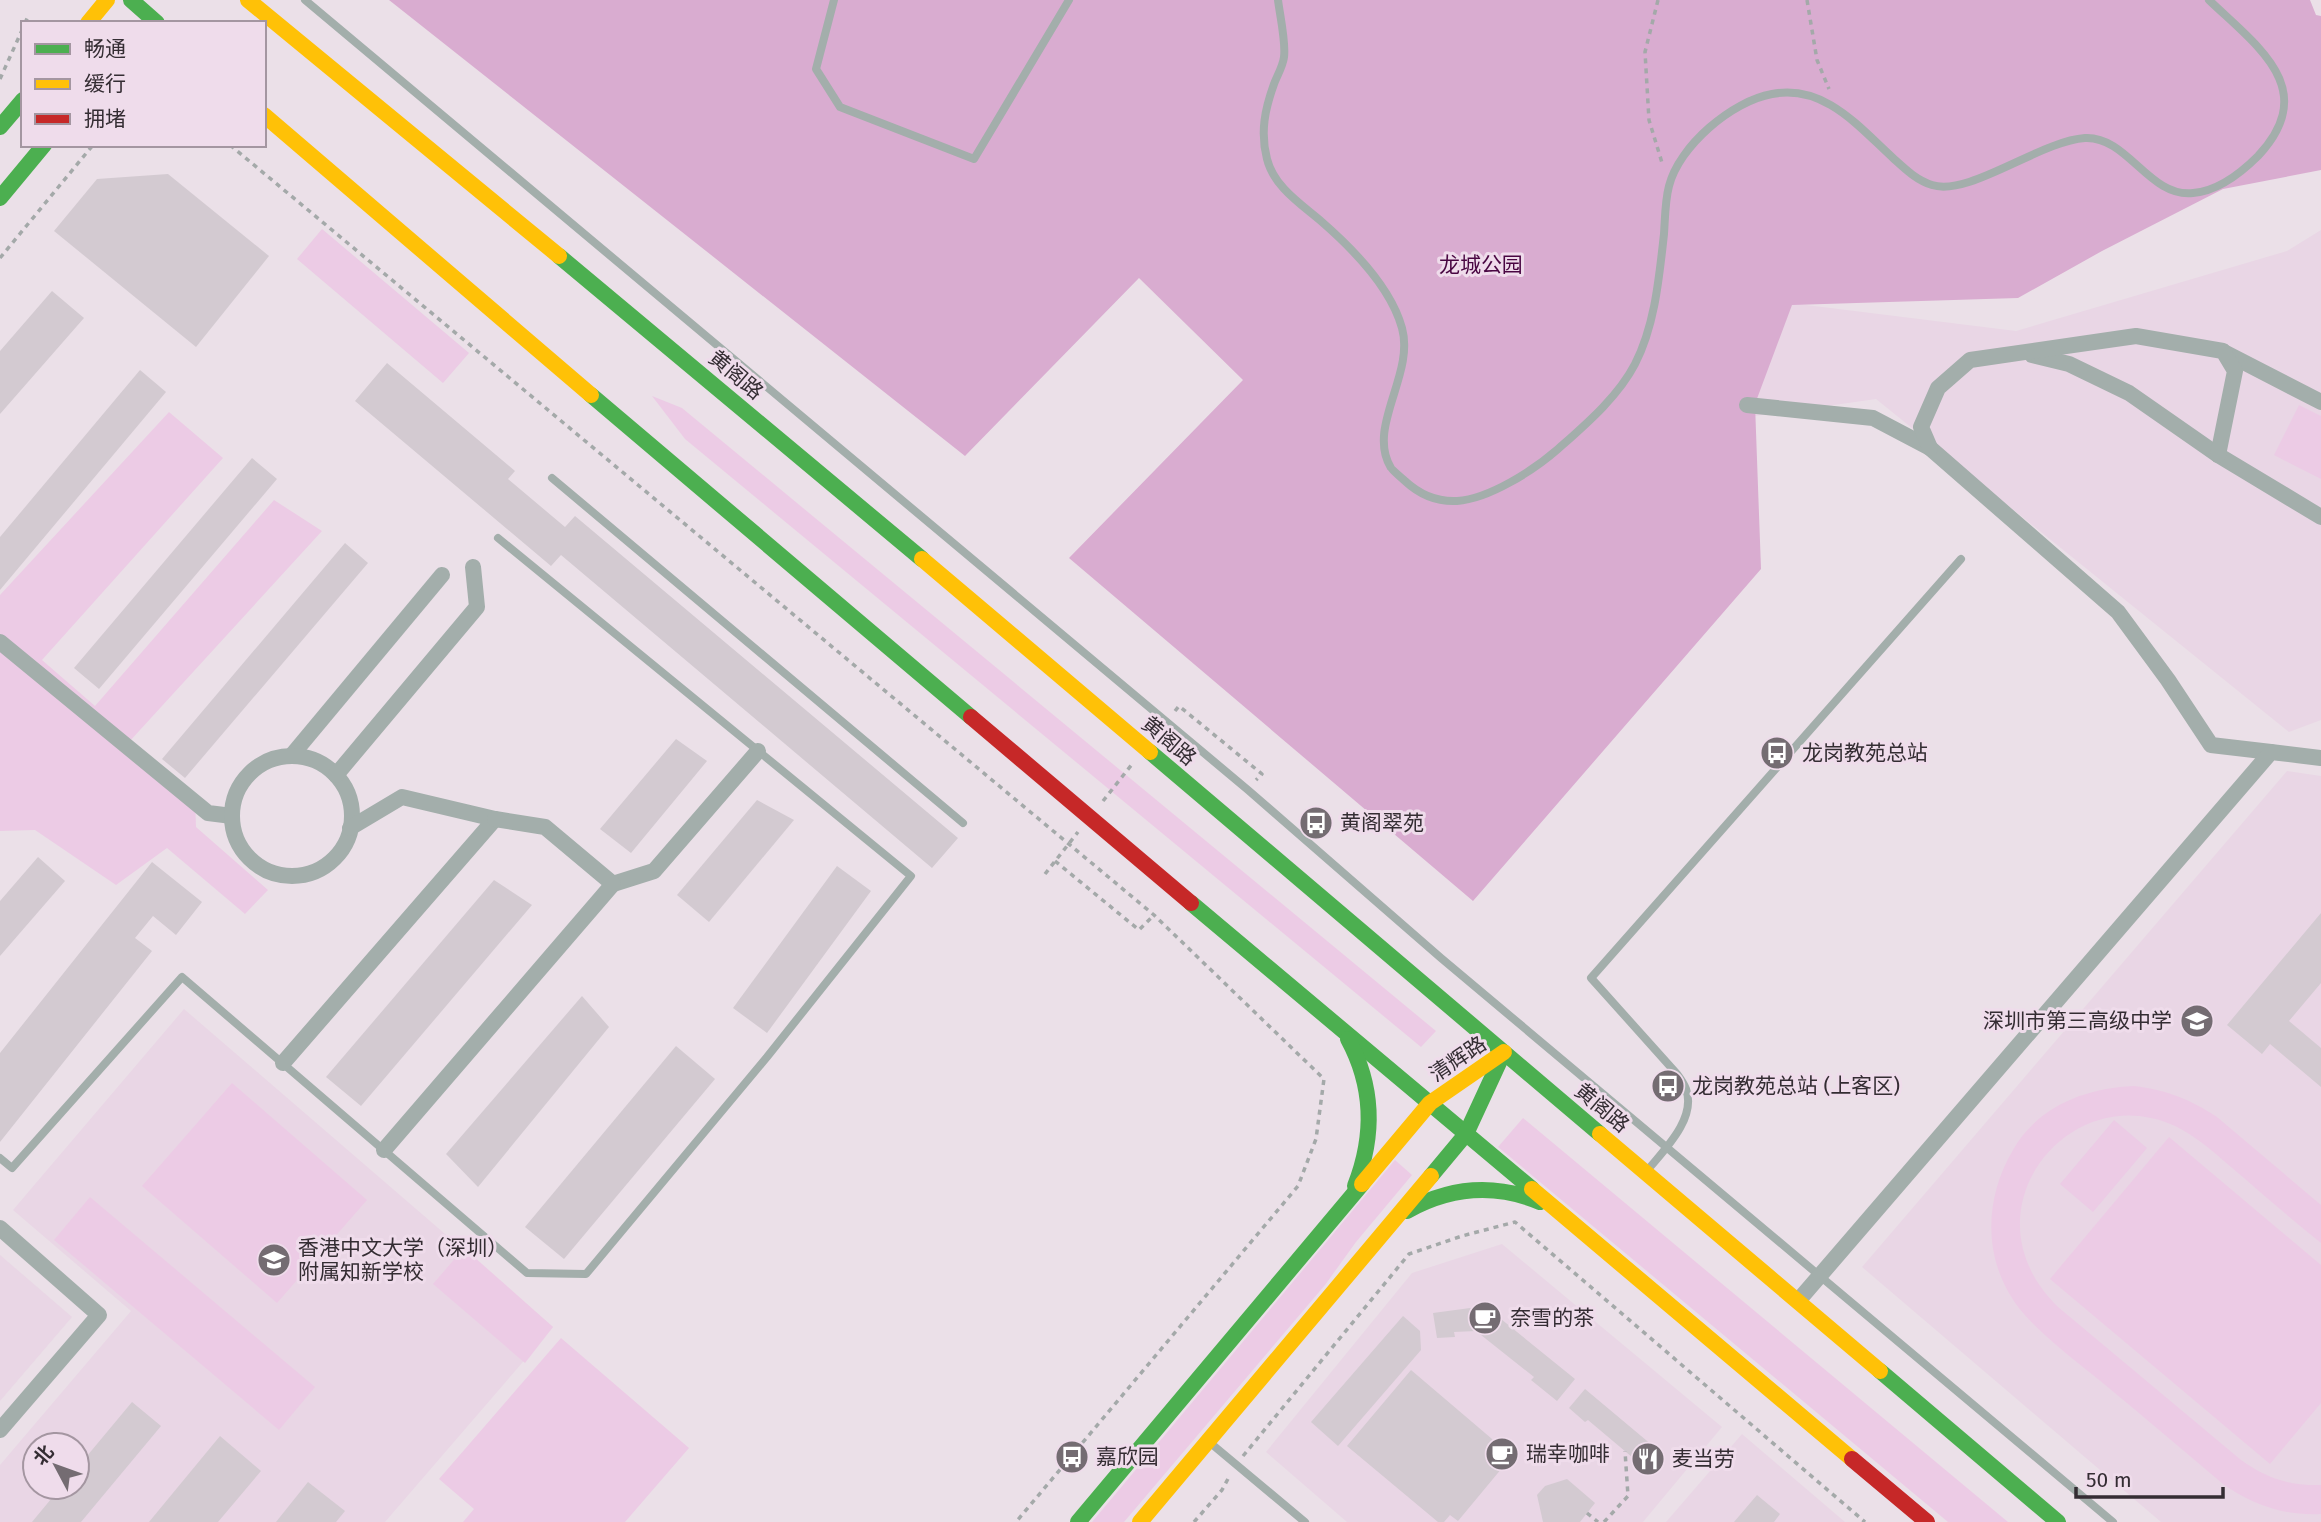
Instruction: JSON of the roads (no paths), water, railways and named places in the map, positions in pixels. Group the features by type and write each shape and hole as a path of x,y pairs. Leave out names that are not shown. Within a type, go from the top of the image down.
{"main road":[{"path":"90,21 107,0"},
{"path":"131,0 152,21 159,0"},
{"name":"黄阁路","path":"248,0 755,418 2058,1522"},
{"path":"0,127 21,102"},
{"path":"266,117 708,495 1927,1522"},
{"path":"0,198 42,147"},
{"path":"1341,1029 1355,1049 1363,1070 1370,1120 1360,1175 1346,1203"},
{"name":"清辉路","path":"1078,1522 1430,1103 1504,1052"},
{"name":"清辉路","path":"1140,1522 1466,1134 1504,1052"},
{"path":"1396,1217 1423,1200 1453,1191 1481,1189 1519,1195 1558,1211"}],"street":[{"path":"1930,448 1921,427 1938,388 1970,360 2136,336 2223,351 2321,402"},
{"path":"2218,455 2235,371 2223,351"},
{"path":"2023,353 2069,364 2129,393 2218,455 2321,517"},
{"path":"1747,405 1873,418 1930,448 2118,612 2211,745 2321,758"},
{"path":"336,775 477,607 473,567"},
{"path":"292,755 442,575"},
{"path":"0,642 208,813 232,816"},
{"path":"384,1150 613,884 654,871 758,751"},
{"path":"1798,1301 2271,752"},
{"path":"292,755 311,758 328,767 336,775 342,781 350,799 353,818 349,837 339,854 324,867 305,875 285,876 265,870 248,858 237,842 231,822 233,802 241,783 255,768 273,758 292,755"},
{"path":"350,828 402,797 495,819 545,827 613,884"},
{"path":"283,1063 495,819"},
{"path":"0,1228 99,1315 0,1430"}],"lane":[{"path":"305,0 1248,790 1441,958 2113,1522"},
{"path":"834,0 816,69 840,107 974,159 1069,0"},
{"path":"1278,0 1284,57 1265,111 1263,143 1269,167 1283,188 1326,226 1380,284 1398,317 1404,334 1405,357 1386,418 1384,445 1391,468 1416,491 1437,499 1459,501 1508,484 1549,457 1605,404 1634,367 1649,327 1657,288 1669,186 1678,166 1695,143 1716,122 1738,107 1765,95 1807,93 1837,108 1911,174 1938,187 1954,186 1977,178 2071,139 2094,138 2119,150 2160,183 2190,194 2206,190 2238,174 2262,151 2277,126 2285,104 2283,85 2263,52 2209,0"},
{"path":"552,478 963,823"},
{"path":"0,1158 12,1168 182,977 527,1273 586,1274 767,1057 911,876 498,538"},
{"path":"1645,1172 1676,1134 1686,1113 1687,1090 1677,1074 1591,978 1961,559"},
{"path":"1208,1441 1305,1522"}],"place":[{"name":"龙岗教苑总站","path":"1777,753"},
{"name":"黄阁翠苑","path":"1316,823"},
{"name":"深圳市第三高级中学","path":"2197,1021"},
{"name":"龙岗教苑总站 (上客区)","path":"1668,1086"},
{"name":"香港中文大学（深圳） 附属知新学校","path":"274,1260"},
{"name":"奈雪的茶","path":"1485,1318"},
{"name":"瑞幸咖啡","path":"1502,1454"},
{"name":"嘉欣园","path":"1072,1457"},
{"name":"麦当劳","path":"1648,1459"}],"park label":[{"name":"龙城公园","path":"1481,265"}]}
